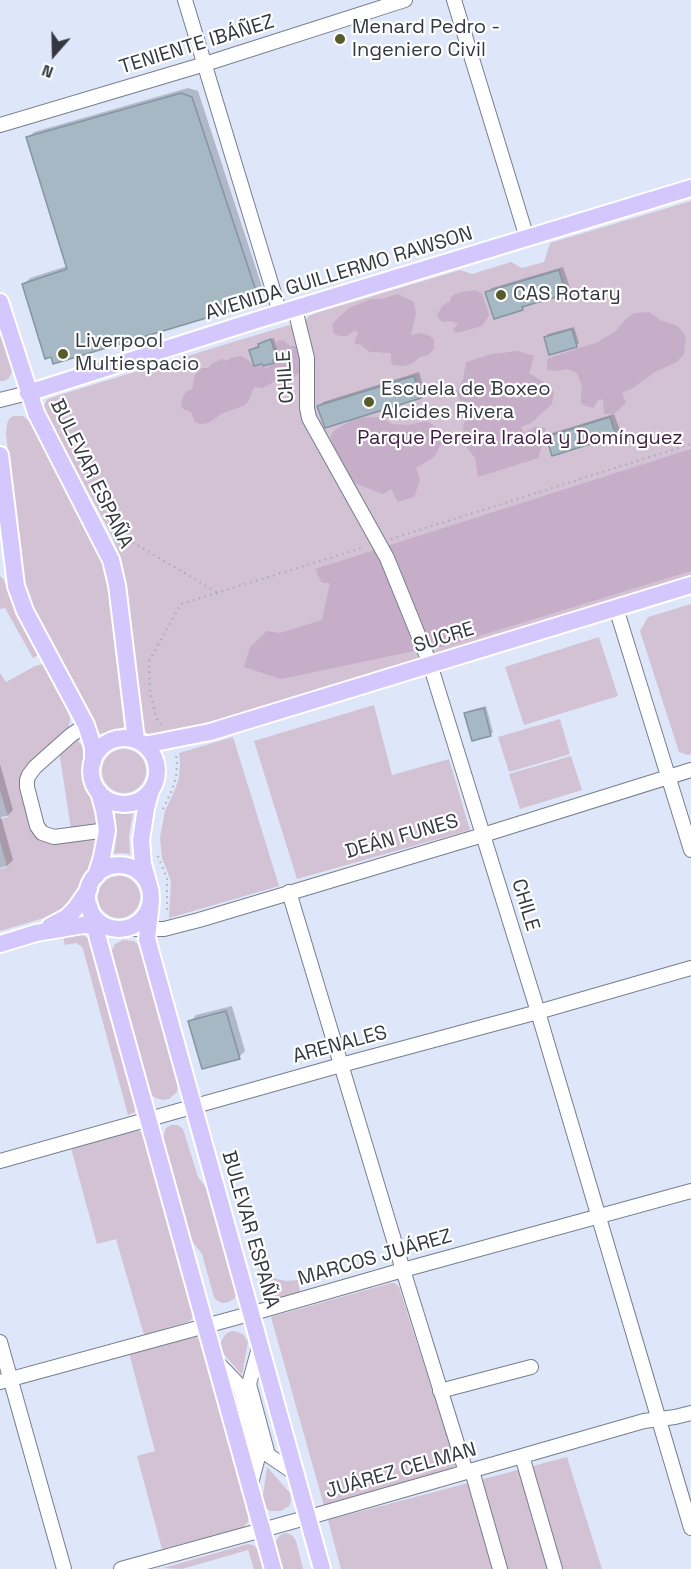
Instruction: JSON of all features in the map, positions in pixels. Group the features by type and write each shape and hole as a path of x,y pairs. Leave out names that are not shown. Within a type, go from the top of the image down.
{"main road":[{"name":"AVENIDA GUILLERMO RAWSON","path":"28,393 287,311 691,188"},
{"name":"BULEVAR ESPAÑA","path":"0,302 36,413 105,547 114,570 140,743"},
{"path":"0,455 7,572 25,611 86,725 93,747 93,762"},
{"name":"SUCRE","path":"157,768 162,758 170,750 210,732 691,585"},
{"name":"SUCRE","path":"140,743 210,732"},
{"path":"108,927 135,925 143,919 151,901 151,892 143,864 141,840 146,808 156,779 157,768 150,752 140,743 127,739 109,742 96,754 91,772 93,783 106,799 126,804 136,802 152,789"},
{"path":"99,792 107,830 102,857 91,890 108,927 148,1119 273,1569"},
{"path":"91,890 109,867 124,866 138,872 148,883"},
{"name":"DEÁN FUNES","path":"36,933 67,917 91,890"},
{"name":"BULEVAR ESPAÑA","path":"151,901 156,929 147,939 322,1569"},
{"name":"DEÁN FUNES","path":"0,944 36,933 83,925 108,927"}],"street":[{"name":"CHILE","path":"185,0 287,311 307,358 309,418 387,558 430,664 538,1012 691,1528"},
{"name":"TENIENTE IBÁÑEZ","path":"0,125 205,64 405,0"},
{"path":"454,0 527,238"},
{"name":"AVENIDA GUILLERMO RAWSON","path":"0,400 28,393"},
{"path":"616,608 691,850"},
{"path":"86,725 35,766 27,780 27,787 37,826 42,833 54,837 107,830"},
{"name":"DEÁN FUNES","path":"108,927 156,929 199,920 691,770"},
{"path":"290,892 403,1270 500,1569"},
{"name":"ARENALES","path":"0,1161 691,968"},
{"name":"MARCOS JUÁREZ","path":"5,1380 691,1191"},
{"path":"0,1342 5,1380 63,1569"},
{"path":"441,1391 531,1367"},
{"name":"JUÁREZ CELMAN","path":"121,1569 308,1518 644,1421 691,1413"},
{"path":"522,1456 555,1569"}],"path":[{"path":"92,522 120,534 218,592"},
{"path":"162,811 176,777 177,759 174,748"},
{"path":"156,929 166,917 168,884 158,855"},
{"path":"246,1243 253,1260"}],"green space":[{"name":"Parque Pereira Iraola y Domínguez","path":"691,201 691,575 209,724 167,734 151,735 145,732 142,727 127,585 121,558 110,532 45,412 44,407 48,399 289,325 293,327 313,417 305,328 309,316 460,270 472,274 511,262 522,268 544,262 550,243"},
{"path":"475,290 482,294 489,315 482,326 457,333 453,330 458,324 451,321 442,322 437,316 442,306 455,294"},
{"path":"398,294 414,302 416,313 411,335 420,333 434,340 434,349 428,355 404,366 393,365 391,353 370,352 354,343 358,333 355,330 347,336 334,334 332,324 349,308 371,299 381,299"},
{"path":"649,312 660,320 678,326 686,337 684,354 677,362 655,372 622,393 626,402 613,414 604,414 603,399 598,400 593,408 581,404 582,386 577,373 567,369 547,370 547,359 596,343 616,331 634,313"},
{"path":"0,325 13,370 9,378 4,381 0,381"},
{"path":"283,340 290,346 296,346 300,353 299,373 294,377 273,382 263,388 254,387 248,402 243,406 223,413 208,423 195,422 191,412 183,409 181,403 184,395 187,391 192,390 195,375 202,368 208,368 222,359 227,361 241,356 252,364 267,368 275,361 277,341"},
{"name":"Parque Pereira Iraola y Domínguez","path":"518,351 534,356 529,373 544,382 554,392 552,404 531,423 521,427 524,433 535,427 546,428 542,446 538,458 478,477 475,458 466,446 463,427 474,402 461,402 456,392 463,380 466,362 492,354"},
{"path":"13,416 23,416 32,425 103,564 108,588 124,727 100,734 26,595 21,576 6,433 9,419"},
{"path":"380,417 392,424 408,425 427,421 439,429 443,441 434,457 416,468 420,480 414,497 398,502 391,489 383,494 349,481 330,437 335,430 356,418"},
{"path":"691,449 691,571 443,647 433,647 281,679 244,667 250,647 267,631 280,633 322,620 330,583 322,583 315,569"},
{"path":"0,576 4,580 15,612 38,655 33,658 5,608 0,609"},
{"path":"691,604 691,754 688,755 679,752 640,631 648,617"},
{"path":"599,637 618,696 524,725 505,667"},
{"path":"43,664 69,713 70,720 68,730 26,771 35,831 98,839 95,857 68,906 47,917 0,931 0,869 7,867 0,841 0,819 8,817 0,790 0,673 6,682"},
{"path":"374,705 392,775 449,759 470,830 297,879 254,741"},
{"path":"560,719 570,754 509,772 498,737"},
{"path":"233,737 279,886 169,918 171,881 162,858 160,837 165,811 179,778 179,753"},
{"path":"76,739 83,750 85,784 96,806 99,826 71,829 59,751"},
{"path":"124,749 132,750 140,755 145,763 145,779 140,787 132,792 124,793 116,792 108,787 103,779 102,771 103,763 108,755 116,750"},
{"path":"571,756 582,790 520,809 509,774"},
{"path":"115,812 133,813 129,835 130,854 114,854 117,834"},
{"path":"119,876 127,877 134,882 139,889 139,905 134,912 127,917 119,918 111,917 104,912 99,905 98,897 99,889 104,882 111,877"},
{"path":"82,934 89,939 136,1109 128,1115 83,949 76,943 65,945 63,937"},
{"path":"123,940 134,941 141,949 178,1085 177,1092 169,1099 156,1098 148,1090 111,956 115,944"},
{"path":"178,1125 183,1129 198,1177 208,1190 236,1291 235,1298 229,1302 222,1303 214,1297 202,1254 192,1241 163,1138 166,1128"},
{"path":"133,1131 143,1133 193,1315 188,1322 144,1335 116,1239 97,1244 71,1148"},
{"path":"264,1267 277,1279 298,1280 300,1292 267,1301 258,1268"},
{"path":"391,1283 399,1287 456,1465 453,1468 324,1506 271,1317"},
{"path":"234,1331 243,1334 248,1342 242,1375 222,1352 220,1346 225,1335"},
{"path":"191,1336 200,1340 249,1516 248,1522 242,1528 162,1549 137,1456 155,1451 129,1353"},
{"path":"567,1457 602,1569 341,1569 328,1520"},
{"path":"267,1467 290,1493 289,1506 281,1511 270,1511 262,1502"},
{"path":"286,1533 292,1535 296,1541 303,1569 281,1569 275,1542 280,1535"},
{"path":"248,1544 258,1549 264,1569 254,1569 248,1550 182,1569 163,1568"}],"building":[{"path":"181,93 192,97 258,297 253,304 53,364 51,357 45,359 22,284 67,269 26,137"},
{"path":"559,270 566,294 522,307 523,310 494,319 485,292"},
{"path":"572,329 577,347 549,355 544,337"},
{"path":"271,339 275,354 274,363 254,366 249,350"},
{"name":"Escuela de Boxeo Alcides Rivera","path":"414,376 421,398 325,428 317,406"},
{"path":"610,417 616,436 552,456 546,437"},
{"path":"484,708 491,736 472,741 464,713"},
{"path":"226,1011 240,1059 202,1069 188,1021"}],"place":[{"name":"Menard Pedro - Ingeniero Civil","path":"340,39"},
{"name":"CAS Rotary","path":"501,295"},
{"name":"Liverpool Multiespacio","path":"63,354"},
{"name":"Escuela de Boxeo Alcides Rivera","path":"369,402"}]}
